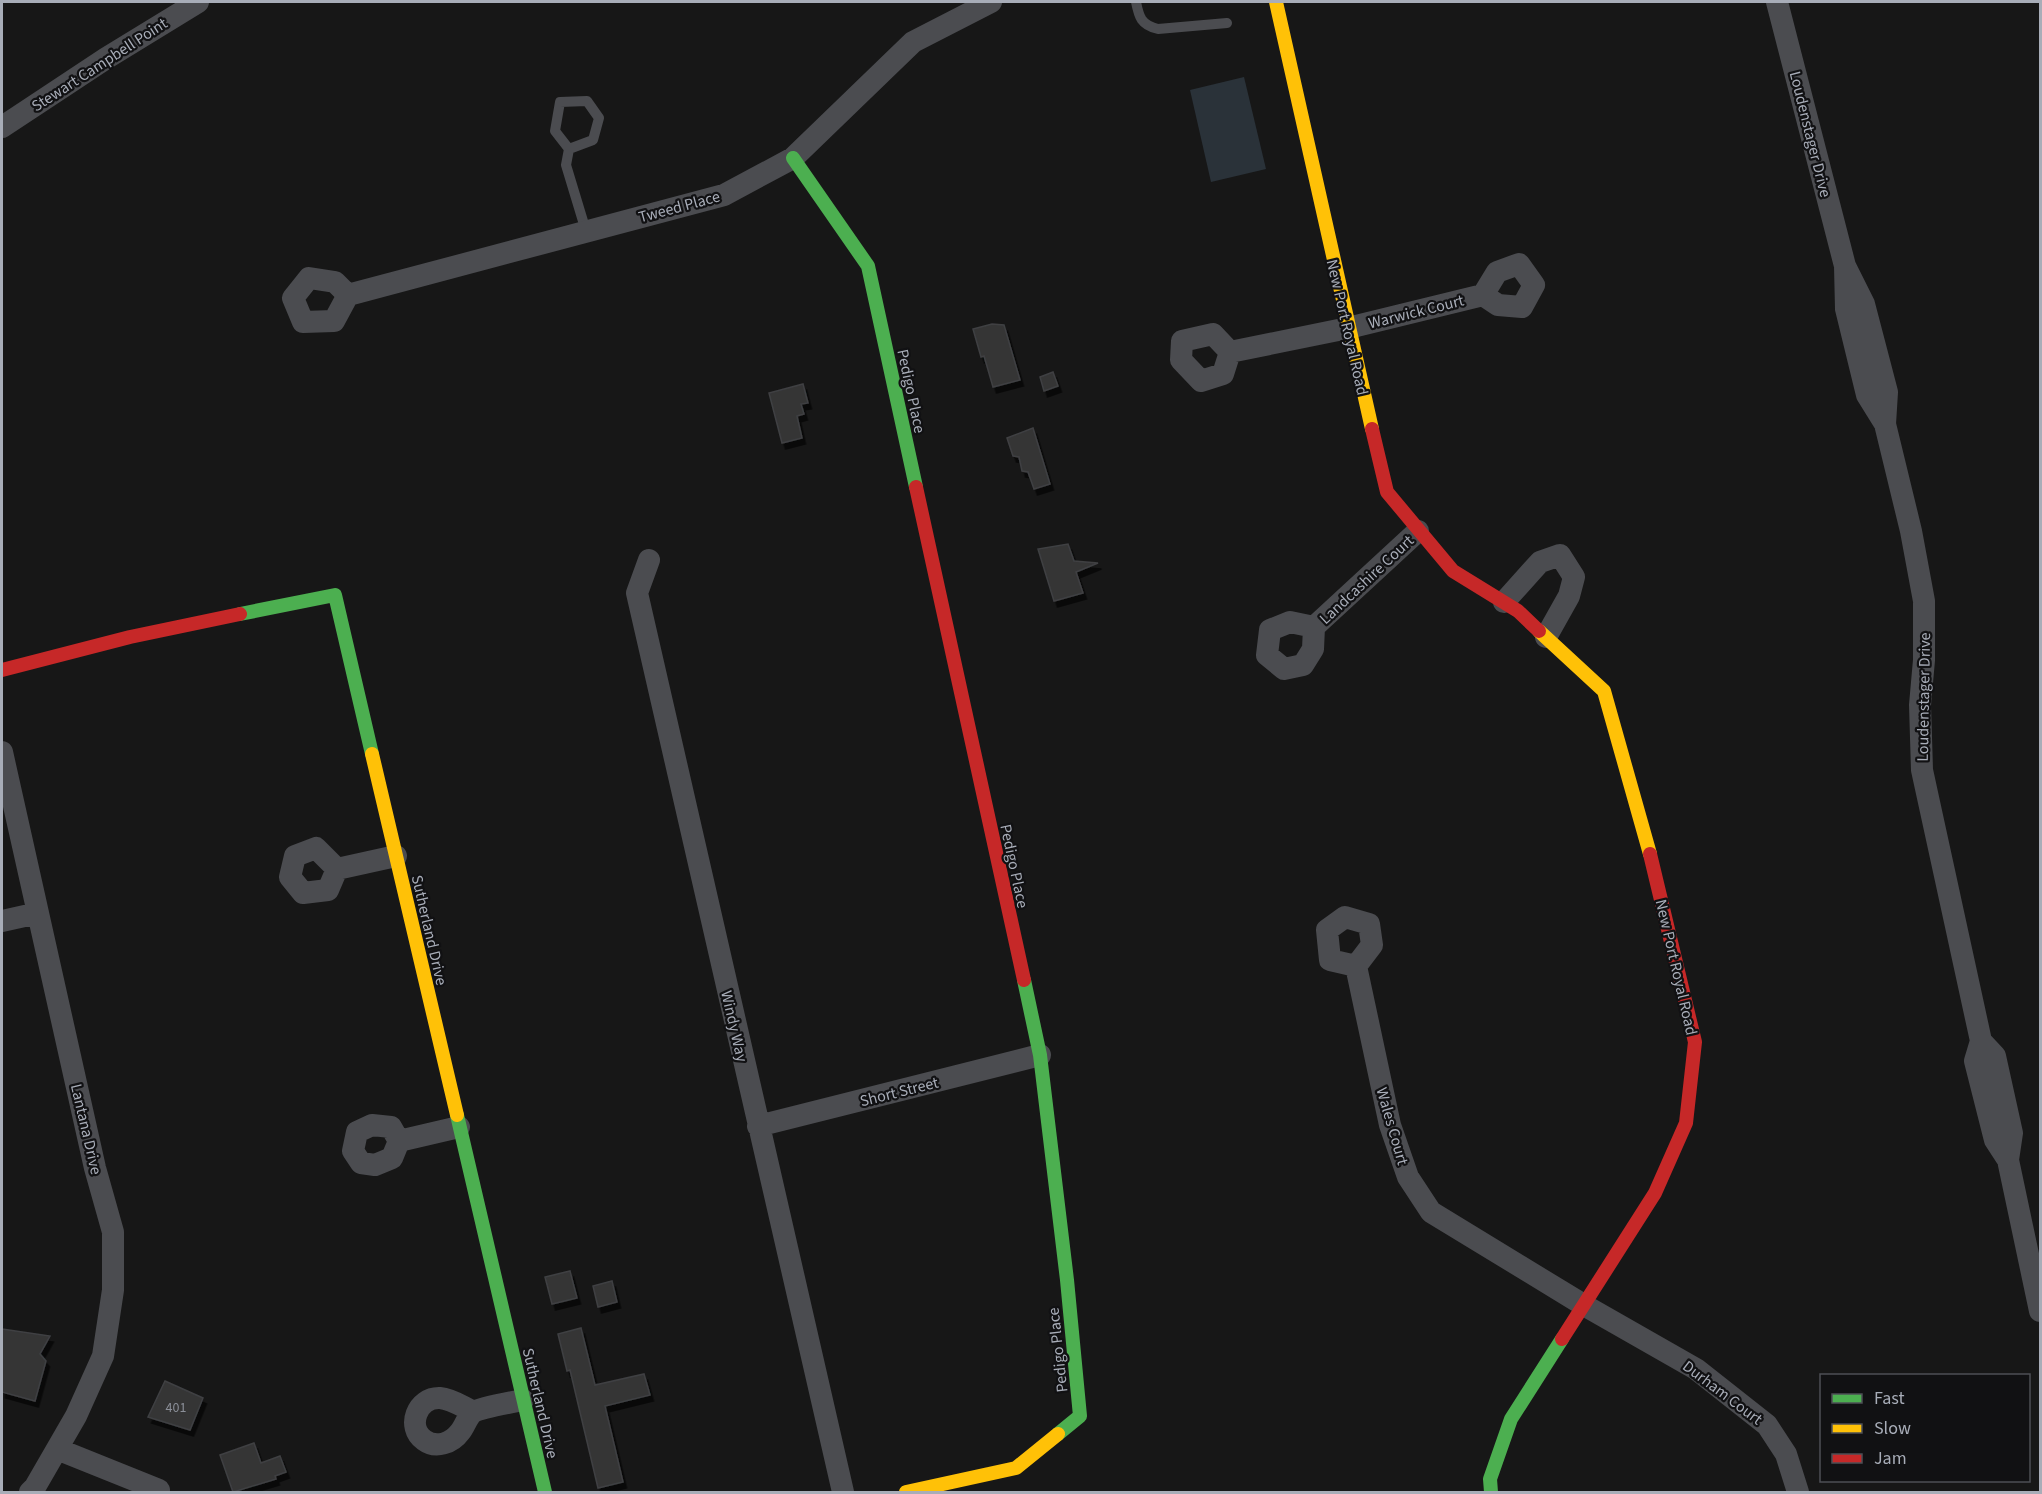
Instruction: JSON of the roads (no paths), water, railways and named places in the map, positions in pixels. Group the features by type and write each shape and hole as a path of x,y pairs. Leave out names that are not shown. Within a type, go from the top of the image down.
{"street":[{"name":"Stewart Campbell Point","path":"2,127 105,59 198,2"},
{"name":"Tweed Place","path":"348,295 724,195 793,158 913,42 991,2"},
{"name":"New Port Royal Road","path":"1276,2 1348,328 1387,492 1453,571 1518,611 1604,691 1647,843 1695,1042 1686,1123 1655,1193 1582,1304 1511,1419 1490,1479 1491,1492"},
{"name":"Loudenstager Drive","path":"1777,2 1845,266 1846,309 1867,396 1885,424 1911,531 1924,601 1924,660 1920,705 1922,770 1981,1041 1975,1061 1995,1140 2008,1160 2040,1311"},
{"name":"Pedigo Place","path":"793,158 868,266 1040,1055 1067,1280 1080,1416 1016,1468 906,1492"},
{"name":"Warwick Court","path":"1230,352 1348,328 1483,295"},
{"name":"Landcashire Court","path":"1314,627 1418,531"},
{"path":"1504,602 1540,562 1560,555 1574,577 1569,596 1546,637"},
{"name":"Windy Way","path":"649,560 637,593 843,1492"},
{"name":"Sutherland Drive","path":"2,670 113,642 335,595 544,1492"},
{"name":"Lantana Drive","path":"2,752 95,1168 112,1232 113,1290 103,1356 76,1416 30,1492"},
{"path":"337,869 396,856"},
{"path":"2,921 38,913"},
{"name":"Wales Court","path":"1356,966 1389,1125 1408,1177 1431,1212 1582,1304"},
{"name":"Short Street","path":"758,1126 1040,1055"},
{"path":"399,1141 459,1127"},
{"name":"Durham Court","path":"1582,1304 1696,1369 1767,1425 1786,1454 1798,1492"},
{"path":"474,1412 523,1400"},
{"path":"57,1449 159,1490"}],"lane":[{"path":"1136,2 1142,22 1148,27 1158,29 1227,23"},
{"path":"569,149 593,140 599,118 587,101 560,102 555,131 569,149 566,165 586,231"}]}
